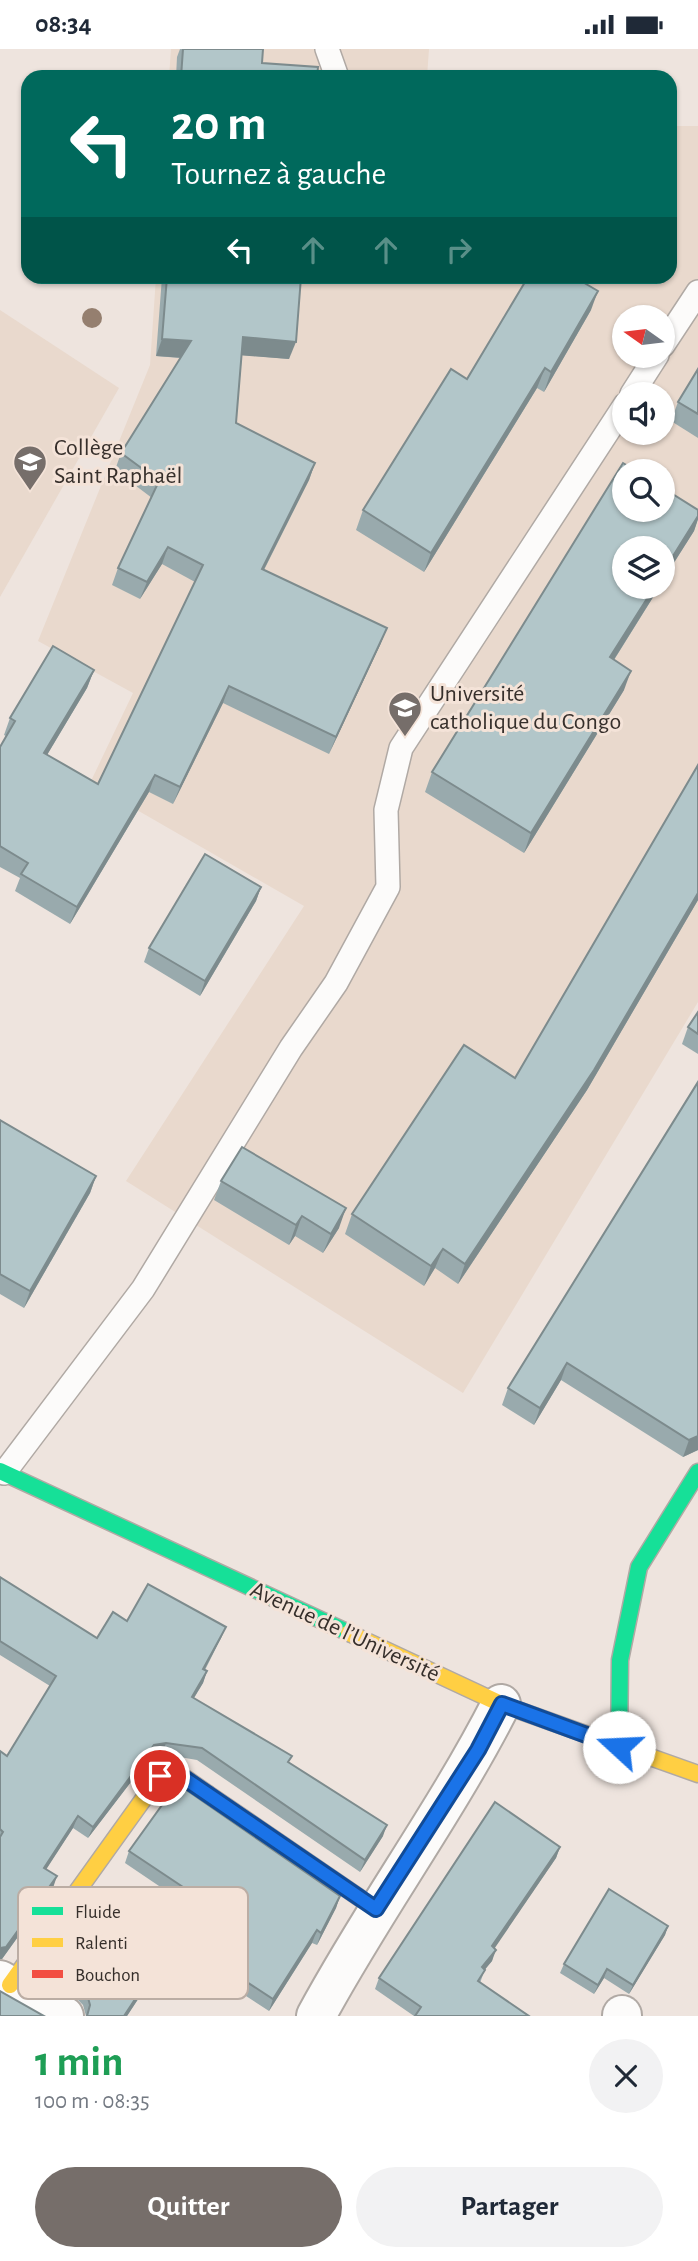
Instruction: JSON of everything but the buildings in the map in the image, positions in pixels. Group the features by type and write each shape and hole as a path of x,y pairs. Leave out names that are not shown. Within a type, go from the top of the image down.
{"street":[{"path":"619,1747 620,1660 639,1567 698,1472"},
{"name":"Avenue de l’Université","path":"1,1474 502,1704 698,1775"},
{"path":"330,2011 376,1909 478,1750 502,1704"},
{"path":"76,1887 160,1776 184,1778 376,1909"},
{"path":"5,1982 18,1965"},
{"path":"34,1999 64,2016"}],"lane":[{"path":"327,49 334,70"},
{"path":"676,325 698,292"},
{"path":"1,1474 143,1289 291,1048 336,983 388,887 386,810 401,748 612,425"}],"shaded area":[{"path":"171,49 429,49 428,70 170,70"},
{"name":"Université catholique du Congo","path":"677,126 698,126 698,1002 463,1393 126,1181 304,906 90,783 133,693 38,641 150,365 156,284 677,284"},
{"name":"Collège Saint Raphaël","path":"0,310 119,388 0,597"}],"traffic: fast":[{"path":"0,1471 349,1633"},
{"path":"619,1746 620,1660 639,1567 698,1472"}],"traffic: slow":[{"path":"349,1633 501,1704 698,1774"},
{"path":"80,1887 160,1776 185,1778 208,1794"},
{"path":"10,1985 18,1974"}],"traffic: jam":[{"path":"208,1794 376,1909"}],"place":[{"name":"Collège Saint Raphaël","path":"30,492"},
{"name":"Université catholique du Congo","path":"405,738"}],"route":[{"path":"160,1776 184,1778 376,1909 478,1750 502,1704 619,1747"}]}
